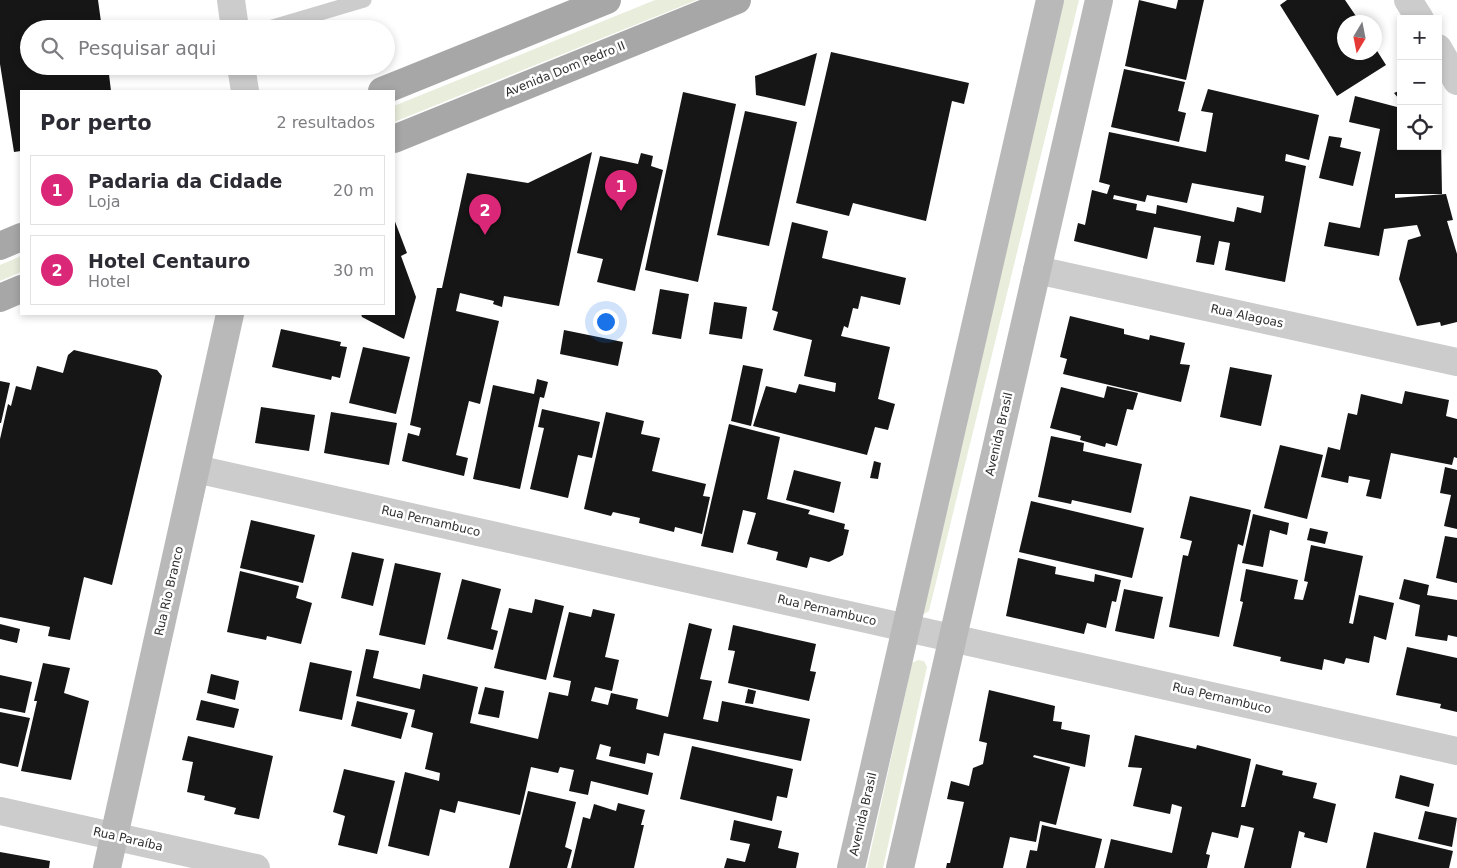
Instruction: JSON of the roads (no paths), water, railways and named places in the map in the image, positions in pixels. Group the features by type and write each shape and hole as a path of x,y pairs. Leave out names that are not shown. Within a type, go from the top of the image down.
{"main road":[{"path":"384,90 606,0"},
{"name":"Avenida Dom Pedro II","path":"395,139 737,0"},
{"name":"Avenida Brasil","path":"851,868 1050,0"},
{"name":"Avenida Brasil","path":"900,868 1099,0"},
{"path":"0,246 20,237"},
{"path":"0,298 20,289"},
{"name":"Rua Rio Branco","path":"107,868 230,315"}],"street":[{"path":"231,0 234,20"},
{"path":"1408,0 1417,15"},
{"path":"1442,55 1457,82"},
{"path":"242,75 245,90"},
{"name":"Rua Alagoas","path":"1037,270 1457,362"},
{"name":"Rua Pernambuco","path":"196,469 1457,751"},
{"name":"Rua Paraíba","path":"0,811 256,868"}],"lane":[{"path":"296,20 364,0"}],"place":[{"name":"Padaria da Cidade","path":"621,211"},
{"name":"Hotel Centauro","path":"485,235"}]}
